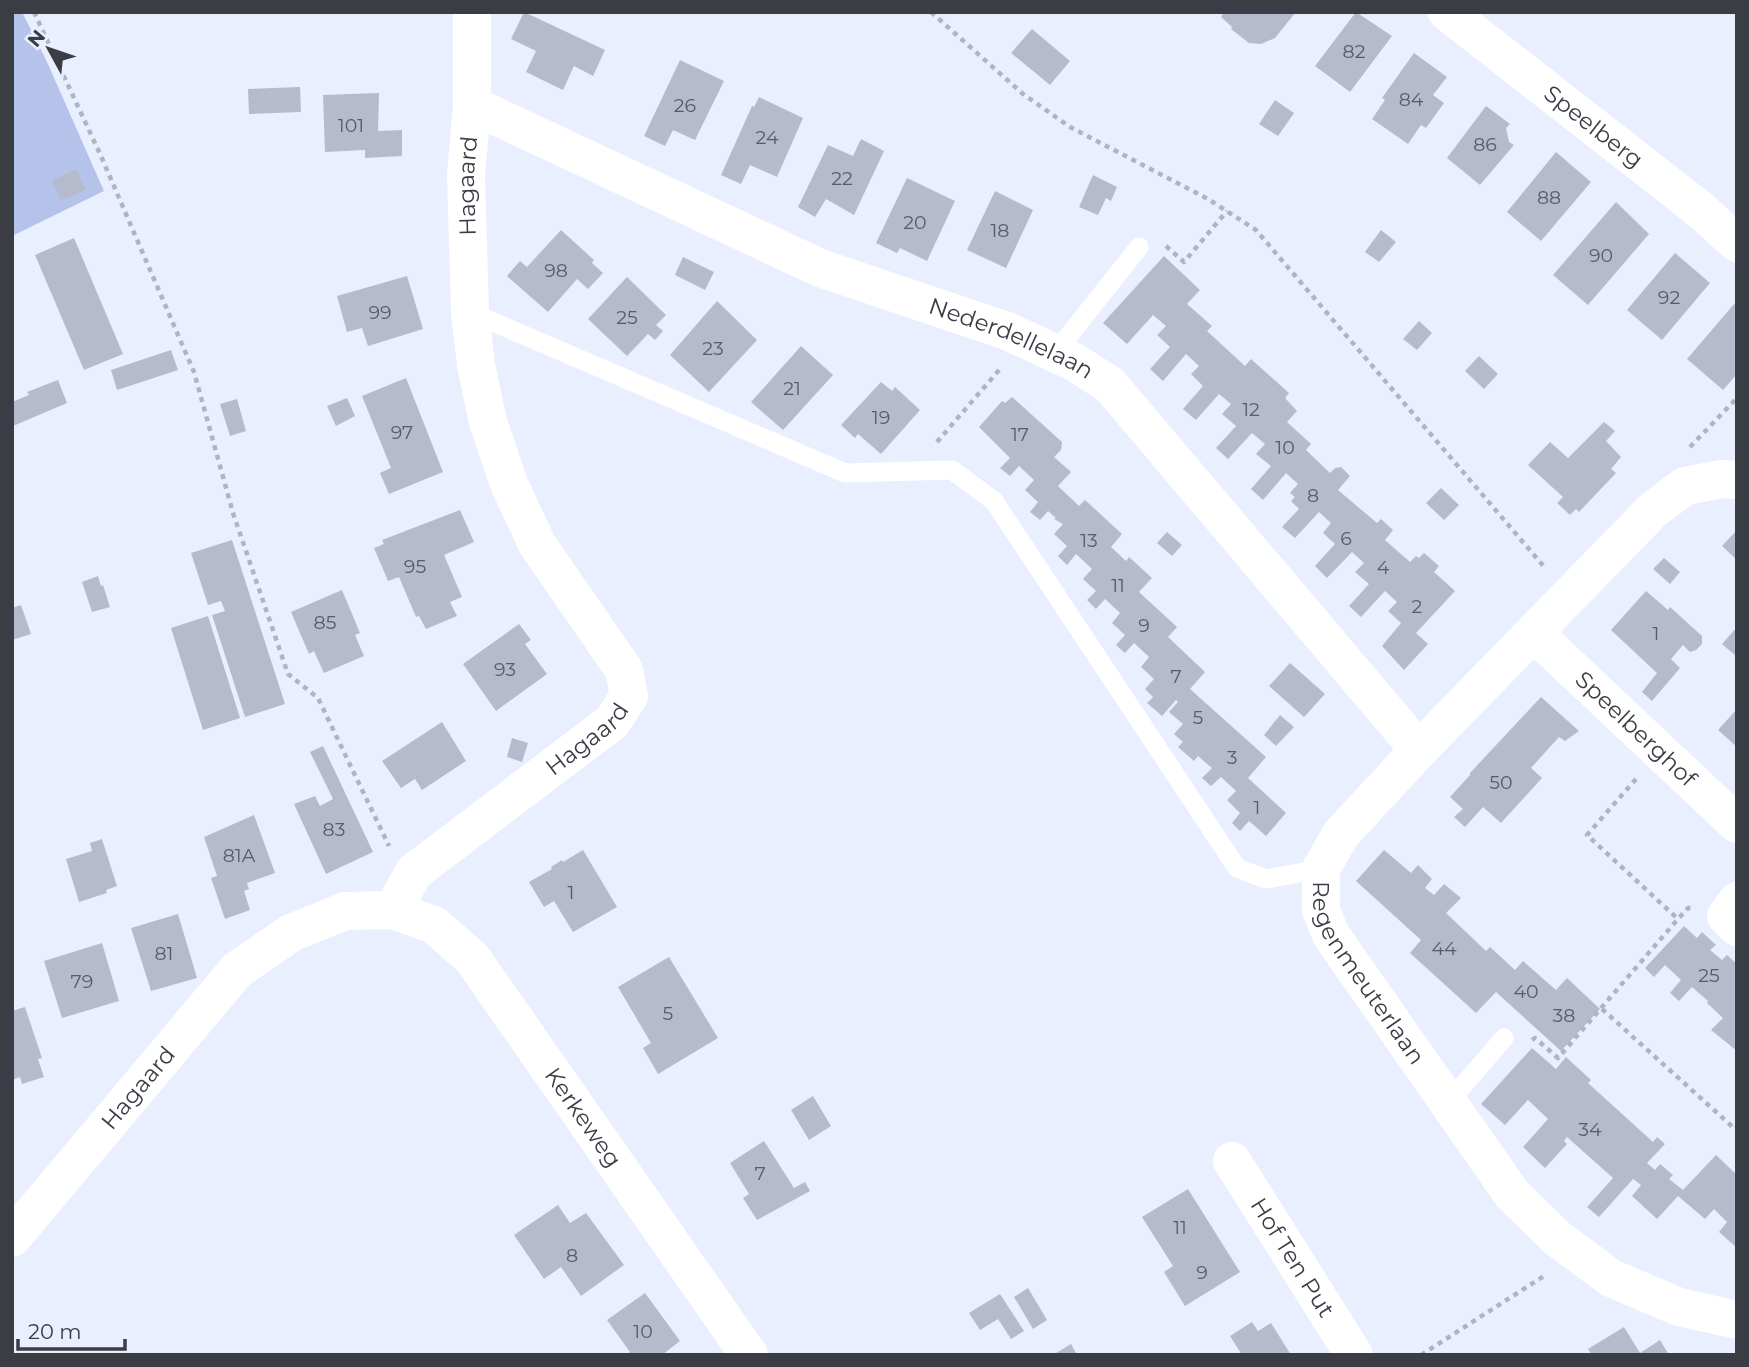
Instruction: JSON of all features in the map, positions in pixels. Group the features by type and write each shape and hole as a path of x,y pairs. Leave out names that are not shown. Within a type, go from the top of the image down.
{"street":[{"name":"Hagaard","path":"12,1238 237,971 291,933 345,911 400,897 414,872 612,722 629,696 624,670 537,544 509,484 488,422 476,365 470,312 467,175 472,105 472,12"},
{"name":"Speelberg","path":"1447,12 1698,208 1737,243"},
{"name":"Nederdellelaan","path":"472,105 820,268 1007,331 1076,363 1110,385 1419,750"},
{"name":"Regenmeuterlaan","path":"1737,480 1722,479 1685,486 1653,510 1341,834 1321,869 1321,910 1331,935 1512,1194 1557,1238 1611,1278 1679,1307 1737,1320"},
{"name":"Speelberghof","path":"1534,633 1737,824"},
{"name":"Kerkeweg","path":"400,897 472,958 749,1355"},
{"name":"Hof Ten Put","path":"1232,1161 1354,1355"}],"lane":[{"path":"1040,346 1139,247"},
{"path":"470,312 845,472 952,470 994,501 1237,868 1266,879 1321,869"},
{"path":"1448,1103 1504,1038"}],"path":[{"path":"34,12 101,156 194,372 233,513 288,674 318,698 400,897"},
{"path":"931,12 1023,94 1070,127 1227,211 1255,230 1570,597"},
{"path":"1139,247 1157,238 1184,262 1227,211"},
{"path":"965,410 1040,346"},
{"path":"1660,752 1587,835 1678,919"},
{"path":"1504,1038 1530,1042 1535,1038 1558,1058 1688,908 1701,907 1733,915"},
{"path":"1602,1009 1735,1129 1737,1127"},
{"path":"1421,1355 1526,1287"}],"shaded area":[{"path":"12,12 22,12 104,191 12,236"}],"building":[{"path":"524,12 605,50 593,76 574,66 563,90 526,72 536,51 511,39"},
{"path":"1224,12 1296,12 1275,38 1261,44 1249,43 1231,29 1221,17"},
{"path":"1356,12 1392,36 1350,92 1315,66"},
{"path":"1032,29 1070,61 1050,85 1011,53"},
{"path":"1414,53 1447,77 1433,95 1444,103 1426,128 1421,125 1408,144 1372,119 1385,100 1382,98"},
{"path":"680,60 724,81 695,140 673,130 665,146 644,136"},
{"path":"300,87 301,112 249,114 248,89"},
{"path":"379,93 378,131 402,130 402,156 365,158 365,150 325,152 323,95"},
{"path":"759,97 803,118 777,177 750,165 741,184 721,175 752,106 754,107"},
{"path":"1275,100 1294,113 1278,136 1259,124"},
{"path":"1486,106 1510,124 1506,128 1509,142 1514,145 1480,185 1447,158"},
{"path":"861,139 884,151 854,215 826,199 815,217 798,207 828,145 853,156"},
{"path":"1556,152 1591,182 1541,241 1507,212"},
{"path":"76,169 86,190 61,200 52,181"},
{"path":"1093,175 1117,187 1111,201 1106,198 1098,215 1079,207"},
{"path":"907,178 955,201 927,261 900,248 897,253 876,243"},
{"path":"995,191 1033,210 1006,268 967,250"},
{"path":"1616,202 1649,234 1588,305 1553,275"},
{"path":"561,230 594,260 592,263 603,273 588,289 577,279 548,312 507,276 520,261 527,267"},
{"path":"1381,230 1396,242 1379,262 1365,252"},
{"path":"74,238 123,354 84,370 35,255"},
{"path":"1675,253 1710,283 1662,340 1627,310"},
{"path":"1164,256 1200,290 1187,304 1212,326 1207,331 1245,366 1251,359 1289,393 1285,398 1297,411 1287,422 1311,444 1306,450 1330,473 1341,467 1350,476 1338,490 1377,523 1381,519 1393,530 1385,540 1410,562 1424,553 1439,566 1434,572 1455,591 1416,633 1428,644 1404,670 1382,646 1401,623 1388,611 1397,602 1385,591 1361,617 1349,606 1369,584 1355,572 1364,563 1352,552 1327,578 1315,566 1335,544 1323,533 1331,523 1319,512 1295,538 1282,527 1299,509 1291,501 1295,497 1290,493 1298,484 1286,473 1263,500 1251,489 1271,466 1256,454 1265,444 1252,433 1228,459 1216,448 1236,426 1222,414 1231,404 1219,394 1196,420 1183,409 1203,386 1191,374 1199,366 1186,354 1163,381 1150,369 1170,347 1157,335 1166,326 1153,315 1127,344 1103,323"},
{"path":"683,257 714,272 705,290 675,275"},
{"path":"407,276 423,329 368,346 362,328 347,332 337,296"},
{"path":"627,277 666,315 656,325 663,331 655,340 648,334 627,356 588,319"},
{"path":"717,301 757,340 709,392 670,355"},
{"path":"1734,304 1737,307 1737,374 1723,390 1687,359"},
{"path":"1419,321 1432,333 1417,350 1403,339"},
{"path":"801,346 833,375 783,430 751,402"},
{"path":"171,350 178,370 117,390 111,370"},
{"path":"1479,356 1498,374 1484,389 1465,371"},
{"path":"406,378 443,472 389,494 380,473 391,468 362,396"},
{"path":"58,380 67,403 13,426 12,402 29,395 27,392"},
{"path":"881,382 892,391 895,387 920,410 881,454 858,434 855,438 841,425"},
{"path":"1012,397 1062,442 1061,450 1054,457 1071,472 1058,486 1079,506 1085,500 1122,534 1111,547 1126,561 1129,557 1152,578 1139,592 1177,627 1168,637 1205,672 1190,689 1266,757 1248,778 1286,813 1266,836 1249,821 1240,831 1232,823 1240,813 1227,800 1236,791 1221,777 1211,786 1202,778 1212,768 1198,756 1194,761 1178,747 1183,742 1174,734 1183,724 1169,712 1178,702 1176,700 1162,716 1147,703 1153,697 1145,689 1154,679 1141,667 1149,657 1134,643 1125,653 1116,645 1125,635 1112,623 1120,613 1105,599 1096,609 1087,600 1096,591 1083,579 1092,569 1076,554 1067,565 1058,556 1067,546 1054,534 1063,524 1054,519 1056,518 1048,511 1040,520 1030,512 1038,502 1025,490 1034,480 1019,466 1010,476 1000,468 1010,458 979,427 1002,401 1005,403"},
{"path":"347,398 355,416 336,426 327,406"},
{"path":"237,399 246,431 230,436 220,404"},
{"path":"1604,422 1615,431 1606,441 1621,457 1611,469 1616,473 1579,512 1576,509 1570,515 1557,503 1563,497 1528,465 1550,442 1568,458"},
{"path":"1441,488 1459,505 1444,520 1426,503"},
{"path":"460,510 474,542 444,555 462,597 450,602 457,616 426,629 419,616 416,617 399,577 388,581 374,548 384,544 382,540"},
{"path":"1737,530 1737,560 1722,546"},
{"path":"1167,532 1182,545 1172,556 1157,543"},
{"path":"232,540 285,704 245,717 212,615 225,611 221,601 208,605 191,553"},
{"path":"1664,558 1680,572 1670,584 1653,569"},
{"path":"98,576 110,607 92,612 82,582"},
{"path":"342,590 360,633 355,635 364,656 324,673 314,651 309,654 291,612"},
{"path":"1646,591 1668,610 1670,607 1702,636 1702,644 1696,650 1690,652 1683,645 1671,659 1680,668 1652,701 1642,692 1657,673 1611,630"},
{"path":"21,605 31,634 12,640 12,608"},
{"path":"208,616 240,718 203,730 171,628"},
{"path":"519,624 531,640 525,644 547,674 496,711 463,664"},
{"path":"1737,627 1737,657 1722,644"},
{"path":"1290,663 1325,694 1304,717 1269,686"},
{"path":"1541,697 1579,731 1565,741 1559,737 1531,768 1542,778 1501,823 1483,807 1465,827 1454,817 1463,809 1450,797"},
{"path":"1737,709 1737,747 1718,730"},
{"path":"1280,715 1294,727 1276,746 1264,735"},
{"path":"442,722 466,761 422,790 415,779 401,788 382,761"},
{"path":"512,738 528,743 522,762 507,757"},
{"path":"323,746 373,852 326,874 294,804 315,796 320,806 333,799 310,752"},
{"path":"254,815 275,873 247,883 249,889 244,891 250,910 225,919 211,878 217,876 204,837"},
{"path":"102,839 117,886 106,890 107,893 79,902 66,859 92,851 90,843"},
{"path":"583,850 617,907 573,932 554,901 544,907 529,882 562,860 563,862"},
{"path":"1384,850 1411,873 1418,865 1432,879 1425,888 1434,895 1444,884 1461,898 1446,913 1486,951 1490,947 1515,970 1523,961 1556,990 1567,978 1600,1009 1561,1051 1496,992 1476,1013 1410,953 1421,940 1356,881"},
{"path":"178,914 197,978 151,991 131,928"},
{"path":"1684,926 1697,938 1702,932 1716,945 1710,950 1722,960 1727,955 1737,964 1737,1051 1711,1030 1723,1018 1708,1001 1692,987 1679,1001 1670,993 1681,980 1665,965 1654,977 1645,968"},
{"path":"102,943 119,1001 62,1018 44,961"},
{"path":"669,957 718,1038 658,1074 643,1048 651,1043 618,987"},
{"path":"25,1007 42,1058 38,1059 44,1077 22,1084 20,1077 12,1080 12,1011"},
{"path":"1532,1048 1556,1069 1566,1057 1591,1080 1588,1083 1653,1142 1657,1137 1665,1144 1647,1163 1655,1170 1660,1164 1673,1175 1669,1179 1683,1190 1716,1155 1737,1175 1737,1248 1719,1232 1727,1222 1714,1209 1705,1219 1678,1196 1657,1219 1632,1196 1641,1185 1633,1179 1599,1217 1587,1207 1613,1178 1567,1137 1564,1141 1567,1144 1545,1168 1523,1147 1548,1119 1528,1100 1505,1125 1481,1104"},
{"path":"813,1096 831,1126 809,1140 791,1110"},
{"path":"764,1141 794,1188 805,1182 810,1191 757,1220 743,1198 749,1194 730,1163"},
{"path":"1188,1189 1240,1272 1185,1306 1164,1272 1173,1266 1142,1217"},
{"path":"558,1205 570,1223 586,1213 624,1265 581,1296 561,1267 544,1279 514,1235"},
{"path":"1028,1288 1047,1320 1033,1329 1014,1297"},
{"path":"645,1293 680,1341 662,1355 626,1355 630,1352 607,1320"},
{"path":"1000,1294 1024,1331 1011,1339 998,1319 980,1330 969,1313"},
{"path":"1252,1322 1258,1331 1271,1323 1291,1355 1242,1355 1230,1336"},
{"path":"1624,1327 1640,1353 1660,1340 1669,1355 1592,1355 1588,1349"},
{"path":"1071,1344 1077,1355 1053,1355"}]}
